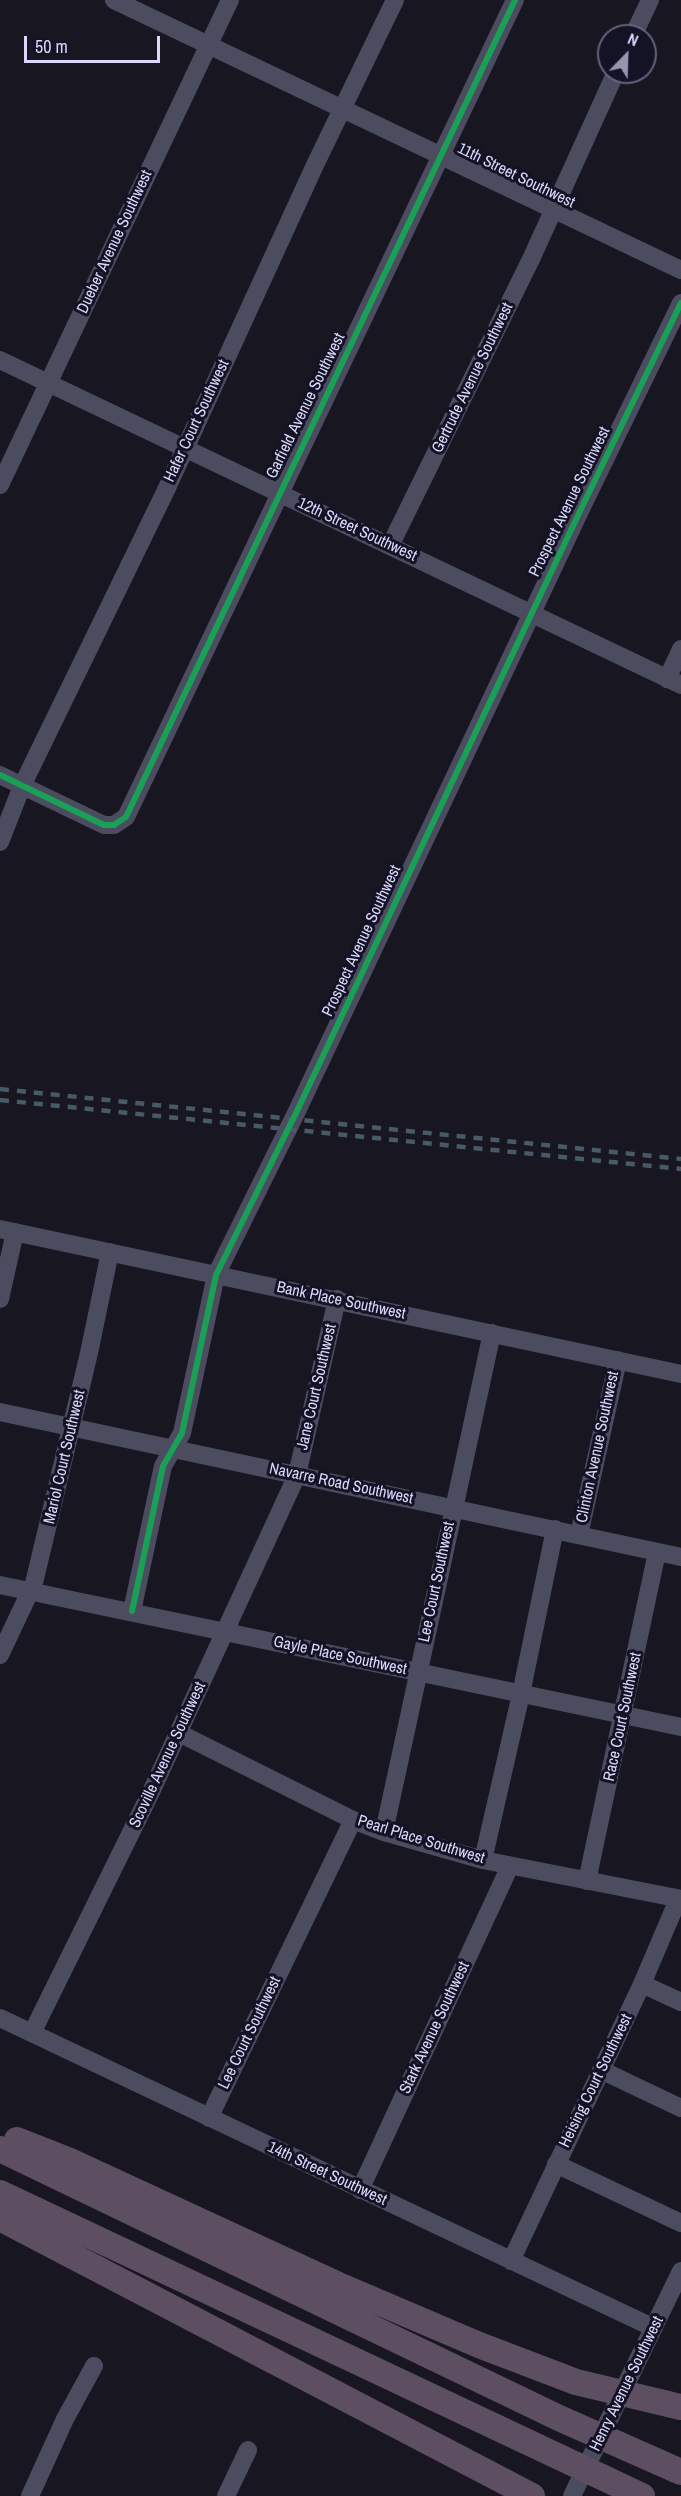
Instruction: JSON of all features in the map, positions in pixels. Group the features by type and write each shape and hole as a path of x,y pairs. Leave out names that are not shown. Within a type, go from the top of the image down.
{"highway":[{"path":"0,2133 68,2160 426,2323 576,2382 673,2405"},
{"path":"0,2149 559,2418 681,2472"},
{"path":"0,2193 635,2493"},
{"path":"0,2218 528,2493"}],"street":[{"name":"11th Street Southwest","path":"114,0 681,270"},
{"name":"Dueber Avenue Southwest","path":"0,484 230,0"},
{"name":"Hafer Court Southwest","path":"0,842 22,786 184,448 394,0"},
{"name":"Garfield Avenue Southwest","path":"22,786 104,825 120,823 130,811 515,0"},
{"path":"639,24 650,0"},
{"name":"Gertrude Avenue Southwest","path":"390,546 532,257 610,84"},
{"name":"Prospect Avenue Southwest","path":"132,1611 163,1466 182,1433 216,1275 297,1111 531,614 681,303"},
{"name":"12th Street Southwest","path":"0,360 674,682"},
{"path":"674,682 681,649"},
{"path":"0,775 22,786"},
{"path":"0,1299 7,1231"},
{"name":"Bank Place Southwest","path":"7,1231 337,1299 681,1374"},
{"name":"Mariol Court Southwest","path":"0,1655 30,1592 72,1427 110,1252"},
{"name":"Jane Court Southwest","path":"297,1475 337,1299"},
{"name":"Lee Court Southwest","path":"384,1832 492,1333"},
{"name":"Clinton Avenue Southwest","path":"579,1534 618,1360"},
{"name":"Navarre Road Southwest","path":"0,1412 681,1557"},
{"name":"Scoville Avenue Southwest","path":"32,2033 178,1733 297,1475"},
{"path":"483,1860 521,1694 555,1529"},
{"name":"Race Court Southwest","path":"587,1881 657,1552"},
{"name":"Gayle Place Southwest","path":"0,1584 681,1727"},
{"name":"Pearl Place Southwest","path":"178,1733 353,1820 384,1832 483,1860 681,1900"},
{"name":"Lee Court Southwest","path":"209,2118 353,1820"},
{"name":"Stark Avenue Southwest","path":"360,2190 510,1866"},
{"name":"Heising Court Southwest","path":"511,2261 642,1984 674,1909 681,1900"},
{"path":"642,1984 681,2002"},
{"name":"14th Street Southwest","path":"0,2018 654,2328"},
{"path":"601,2070 681,2108"},
{"path":"556,2164 681,2223"},
{"name":"Henry Avenue Southwest","path":"572,2496 681,2271"},
{"path":"30,2496 65,2419 94,2366"},
{"path":"226,2496 248,2450"}],"railway":[{"path":"0,1089 681,1159"},
{"path":"0,1100 681,1169"}],"cycle path":[{"path":"0,775 104,825 114,825 126,817 515,0"},
{"path":"132,1611 163,1466 182,1433 216,1275 297,1111 580,511 681,303"}]}
